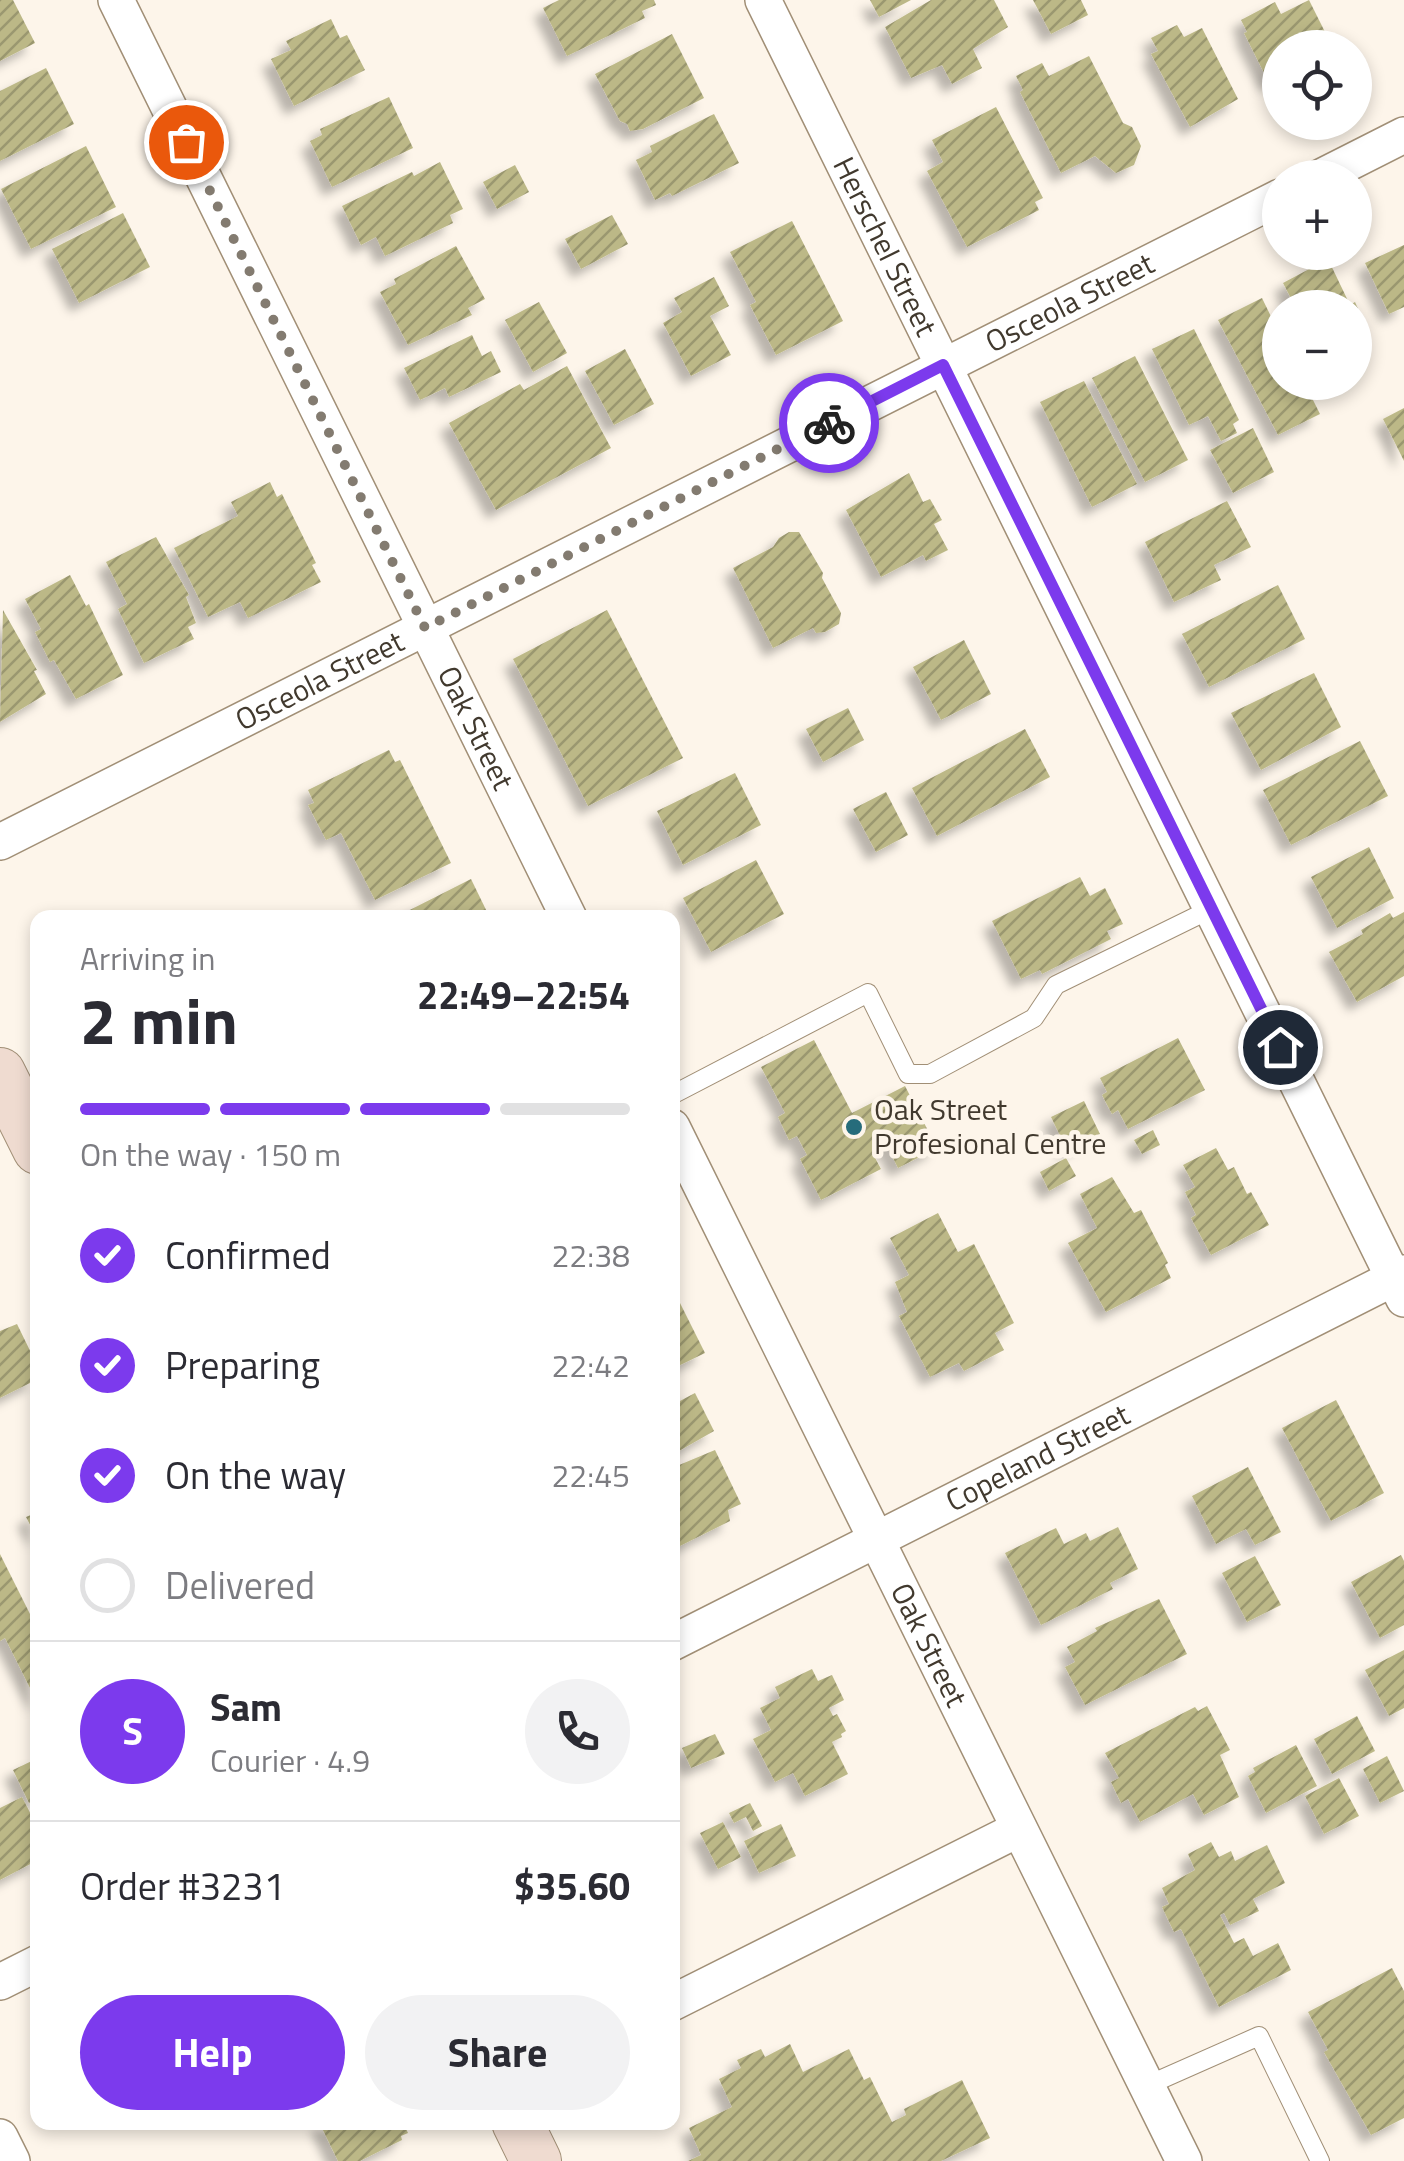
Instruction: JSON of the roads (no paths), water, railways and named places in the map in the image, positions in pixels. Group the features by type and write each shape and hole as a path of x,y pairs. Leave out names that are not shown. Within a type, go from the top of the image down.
{"main road":[{"path":"0,1073 30,1133"},
{"path":"521,2130 536,2161"}],"street":[{"name":"Oak Street","path":"116,0 565,910"},
{"name":"Herschel Street","path":"763,0 1400,1284"},
{"path":"1355,160 1404,135"},
{"name":"Osceola Street","path":"0,842 1262,206"},
{"name":"Oak Street","path":"680,1143 1184,2161"},
{"name":"Copeland Street","path":"680,1639 1400,1284"},
{"path":"680,1999 1019,1829"},
{"path":"0,1982 30,1967"},
{"path":"0,2137 12,2161"}],"lane":[{"path":"680,1090 868,993 908,1074 930,1074 1034,1018 1056,985 1211,909"},
{"path":"1146,2086 1259,2036 1320,2161"}],"place":[{"name":"Oak Street Profesional Centre","path":"854,1127"}]}
